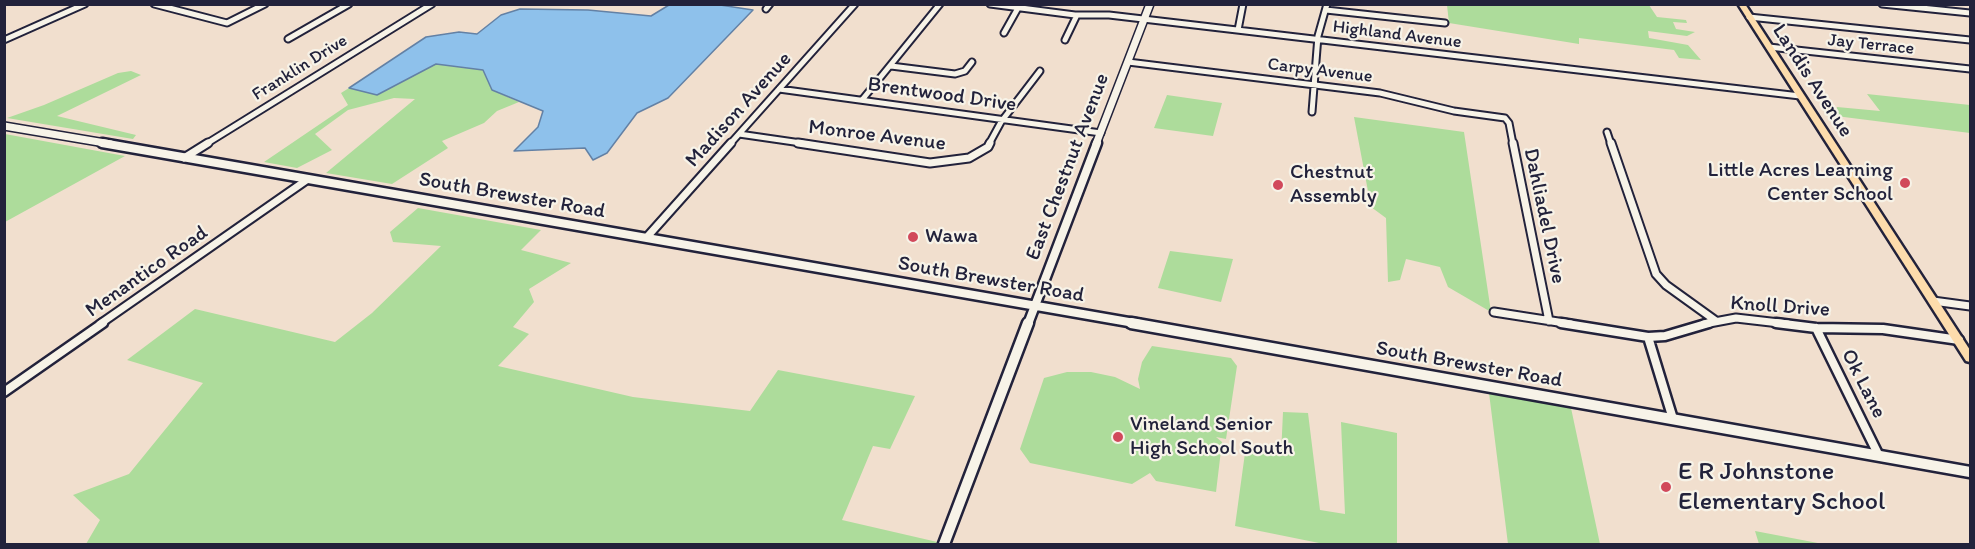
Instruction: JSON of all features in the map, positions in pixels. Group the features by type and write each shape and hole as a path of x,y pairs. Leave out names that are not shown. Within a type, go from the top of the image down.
{"main road":[{"name":"East Chestnut Avenue","path":"944,544 1150,4"},
{"name":"Landis Avenue","path":"1742,4 1971,358"},
{"name":"South Brewster Road","path":"4,126 647,237 1971,472"}],"street":[{"path":"4,40 85,4"},
{"path":"154,4 228,23 265,4"},
{"path":"288,39 349,4"},
{"path":"418,4 431,5"},
{"name":"Madison Avenue","path":"647,237 855,4"},
{"path":"862,100 940,4"},
{"name":"Highland Avenue","path":"990,4 1077,15 1238,30 1800,96"},
{"path":"1238,30 1243,4"},
{"path":"1882,4 1971,13"},
{"name":"Franklin Drive","path":"184,158 431,5"},
{"path":"1312,112 1318,40 1326,7 1445,22"},
{"path":"1004,33 1018,8"},
{"path":"1065,40 1077,15"},
{"path":"1749,17 1971,40"},
{"name":"Jay Terrace","path":"1769,47 1971,69"},
{"path":"891,66 955,74 965,71 972,62"},
{"name":"Carpy Avenue","path":"1128,62 1380,93 1454,111 1506,118"},
{"name":"Monroe Avenue","path":"739,134 930,162 969,158 988,147 1003,120 1040,71"},
{"name":"Brentwood Drive","path":"779,89 1101,134"},
{"name":"Dahliadel Drive","path":"1506,118 1509,123 1549,321"},
{"path":"1607,132 1656,274 1666,285 1716,321"},
{"name":"Menantico Road","path":"4,392 308,179"},
{"path":"1933,301 1971,306"},
{"name":"Knoll Drive","path":"1494,312 1648,337 1665,336 1729,318 1816,328 1872,328 1959,340"},
{"name":"Ok Lane","path":"1816,328 1879,456"},
{"path":"1648,337 1673,419"}],"green space":[{"path":"1447,5 1649,5 1657,17 1686,20 1687,23 1673,22 1676,29 1695,32 1687,36 1648,31 1649,38 1688,45 1701,60 1679,58 1674,50 1579,38 1579,44 1449,23"},
{"path":"436,64 483,70 492,90 519,102 497,111 484,123 442,141 448,148 392,184 326,173 415,99 394,98 348,110 315,134 332,150 297,168 264,162 348,105 341,93 349,88 377,95"},
{"path":"131,71 141,75 57,116 136,135 133,139 7,118 44,105 118,73"},
{"path":"1867,94 1970,105 1970,133 1836,116 1837,107 1880,111"},
{"path":"1167,95 1222,103 1213,136 1154,128"},
{"path":"1354,117 1464,132 1491,312 1448,287 1440,267 1406,259 1400,280 1388,282 1386,218 1371,207"},
{"path":"5,134 125,156 5,222"},
{"path":"418,208 541,230 521,250 571,263 529,289 534,302 513,327 529,334 498,366 633,397 750,411 778,370 915,396 890,449 873,446 842,520 946,544 86,544 100,520 73,495 129,474 203,383 127,360 195,309 335,342 372,313 441,246 393,242 390,232"},
{"path":"1170,251 1233,259 1221,302 1158,288"},
{"path":"1152,346 1231,358 1237,366 1226,439 1216,437 1222,442 1216,492 1156,481 1150,473 1132,484 1030,463 1020,449 1044,378 1067,372 1091,372 1115,377 1140,389 1138,379 1142,362"},
{"path":"1489,393 1571,408 1600,544 1508,544"},
{"path":"1283,412 1308,413 1320,510 1345,514 1341,422 1397,433 1397,544 1324,544 1235,526 1245,453 1281,455"},
{"path":"1755,531 1823,544 1759,544"}],"water":[{"path":"669,5 720,5 753,10 668,98 637,113 607,153 593,160 585,148 514,151 538,127 543,111 492,90 483,70 436,64 377,95 349,88 426,37 459,32 477,34 501,15 520,9 588,10 651,16"}],"place":[{"name":"Little Acres Learning Center School","path":"1905,183"},
{"name":"Chestnut Assembly","path":"1278,185"},
{"name":"Wawa","path":"913,237"},
{"name":"Vineland Senior High School South","path":"1118,437"},
{"name":"E R Johnstone Elementary School","path":"1666,487"}]}
